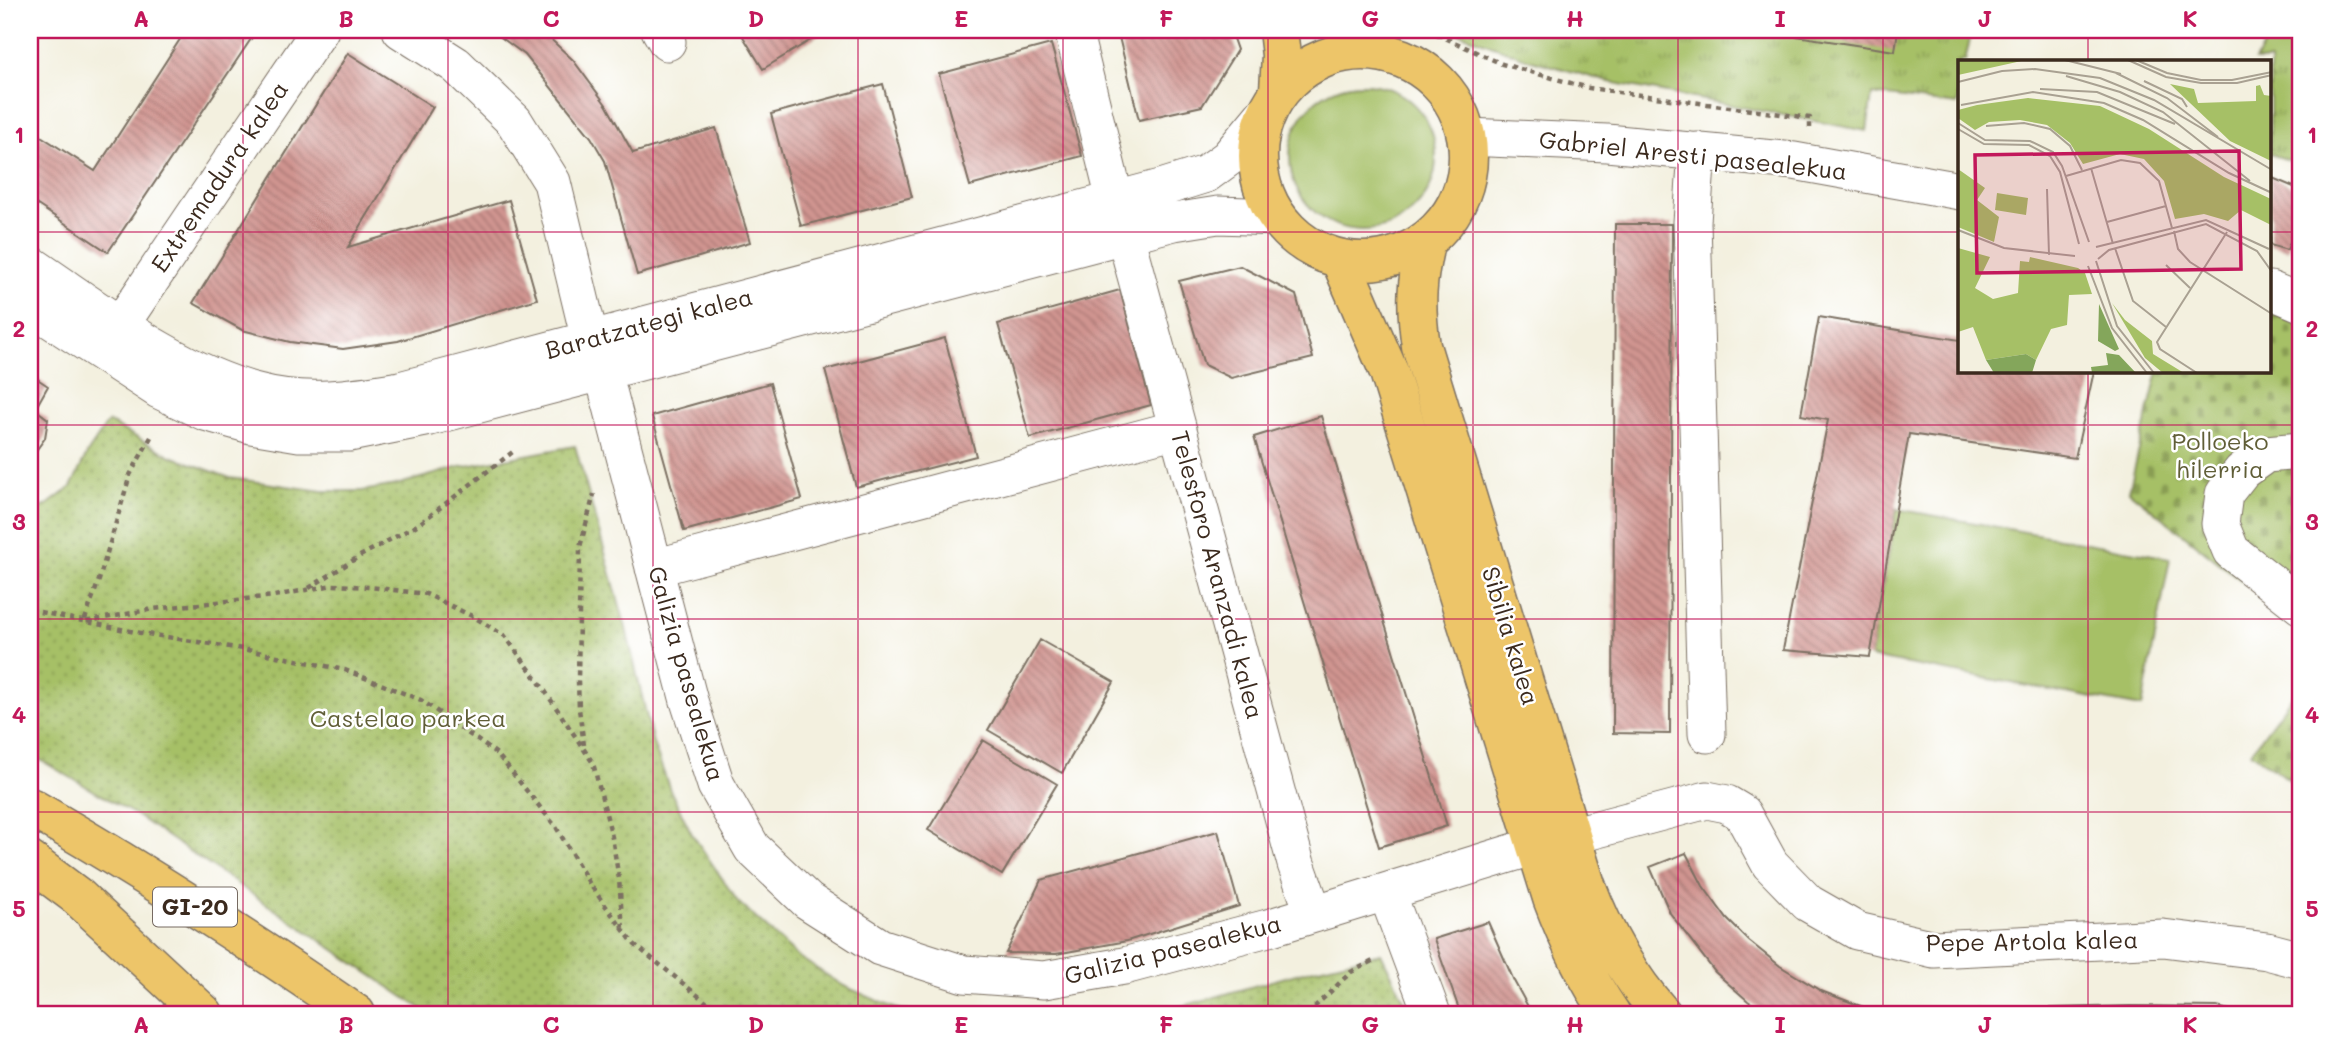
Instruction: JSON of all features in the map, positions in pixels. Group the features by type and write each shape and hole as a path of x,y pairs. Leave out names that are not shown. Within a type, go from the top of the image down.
{"main road":[{"path":"1273,101 1302,70 1364,41 1401,58 1433,78 1451,97 1464,123 1469,158 1464,188 1444,224 1426,240 1402,254 1372,261 1340,258 1308,246 1283,226 1268,204 1260,173 1258,144 1273,101 1281,55 1278,30"},
{"name":"Sibilia kalea","path":"1426,240 1417,274 1416,311 1421,346 1600,921 1619,956 1646,996 1662,1014"},
{"name":"Sibilia kalea","path":"1340,258 1389,372 1535,846 1566,937 1587,978 1611,1014"},
{"name":"GI-20","path":"30,807 240,935 356,1014"},
{"path":"30,861 77,896 204,1014"}],"street":[{"name":"Extremadura kalea","path":"121,324 320,30"},
{"name":"Galizia pasealekua","path":"401,30 456,65 514,121 552,182 689,701 716,785 752,848 808,901 880,947 964,974 1044,981 1124,967 1387,893 1535,846"},
{"path":"1073,30 1115,200"},
{"name":"Baratzategi kalea","path":"596,356 1206,174 1228,158 1273,101"},
{"name":"Gabriel Aresti pasealekua","path":"1467,137 1607,143 1697,151 1802,146 1958,190"},
{"path":"1697,151 1692,222 1707,734"},
{"name":"Baratzategi kalea","path":"30,264 171,356 214,378 259,393 307,399 352,399 596,356 1174,222 1218,215 1277,218"},
{"name":"Telesforo Aranzadi kalea","path":"1125,235 1296,864 1314,914"},
{"path":"2272,291 2301,303"},
{"path":"30,306 159,390 205,412 251,425 299,433 349,433 389,426 409,410 572,363 584,354 596,356"},
{"path":"654,568 1177,429"},
{"path":"2301,451 2266,454 2242,471 2224,494 2220,524 2231,551 2301,606"},
{"name":"Pepe Artola kalea","path":"1572,836 1707,800 1727,804 1742,813 1770,864 1808,903 1857,931 1934,949 2163,939 2267,951 2301,960"},
{"path":"1387,893 1432,1014"}],"path":[{"path":"1428,30 1502,64 1590,88 1810,118 1802,146"},
{"path":"84,622 130,475 150,437"},
{"path":"305,590 359,556 419,524 514,452"},
{"path":"585,750 578,681 580,547 595,494"},
{"path":"84,622 153,609 332,585 426,594 474,617 505,636 593,764 612,837 623,929"},
{"path":"30,610 345,670 421,700 497,754 556,827 591,886 634,944 721,1014"},
{"path":"1307,1014 1351,972 1377,959"}],"green space":[{"path":"1451,30 1972,30 1965,60 1958,60 1957,105 1872,94 1867,131 1609,82 1528,59"},
{"path":"2272,30 2301,30 2301,164 2272,155 2272,60 2256,60"},
{"path":"1363,84 1391,90 1414,106 1430,129 1436,157 1430,185 1414,208 1391,224 1363,230 1335,224 1312,208 1296,185 1290,157 1296,129 1312,106 1335,90"},
{"name":"Polloeko hilerria","path":"2272,313 2301,326 2301,628 2129,491 2158,373 2272,373"},
{"name":"Castelao parkea","path":"108,422 171,456 230,478 322,491 362,491 396,485 460,467 575,446 625,624 653,743 670,790 692,834 738,902 797,956 844,986 894,1008 915,1014 429,1014 134,814 30,754 30,514 71,487 88,452"},
{"path":"1897,509 2170,558 2142,707 1870,657"},
{"path":"2301,684 2301,788 2251,752"},
{"path":"1381,953 1411,1014 1155,1014 1314,969"}],"building":[{"path":"186,30 257,30 108,252 30,200 30,129 95,171"},
{"path":"491,30 541,30 573,60 607,106 633,153 716,128 750,242 637,275 605,161 591,137 525,55"},
{"path":"739,30 827,30 763,69"},
{"path":"1123,30 1230,30 1237,50 1202,106 1139,120 1119,37"},
{"path":"1783,30 1898,30 1895,51 1783,34"},
{"path":"1051,44 1082,156 970,186 939,74"},
{"path":"348,53 433,107 348,247 509,200 537,299 398,341 343,349 290,342 242,330 193,303"},
{"path":"883,84 912,197 801,226 771,114"},
{"path":"2272,178 2301,190 2301,213 2287,250 2272,246"},
{"path":"1615,224 1672,224 1670,734 1613,733"},
{"path":"1240,266 1296,295 1313,358 1231,378 1204,365 1179,281"},
{"path":"1120,290 1151,405 1030,438 998,324"},
{"path":"1819,317 1958,340 1958,373 2094,373 2075,458 1909,434 1870,657 1783,650 1828,420 1801,415"},
{"path":"945,338 976,456 856,487 825,370"},
{"path":"30,374 48,386 35,409 48,419 45,438 30,459"},
{"path":"770,383 802,499 684,531 652,416"},
{"path":"1321,416 1447,826 1379,847 1254,437"},
{"path":"1040,640 1114,682 1062,773 988,730"},
{"path":"983,740 1057,784 1002,875 928,830"},
{"path":"1218,831 1239,906 1127,941 1056,954 1006,953 1041,880"},
{"path":"1686,853 1703,886 1727,919 1780,966 1821,991 1890,1014 1769,1014 1748,1001 1715,972 1670,913 1650,867"},
{"path":"1488,922 1532,1014 1460,1012 1434,939"},
{"path":"2217,1007 2242,1013 1976,1014 1976,1010"}]}
